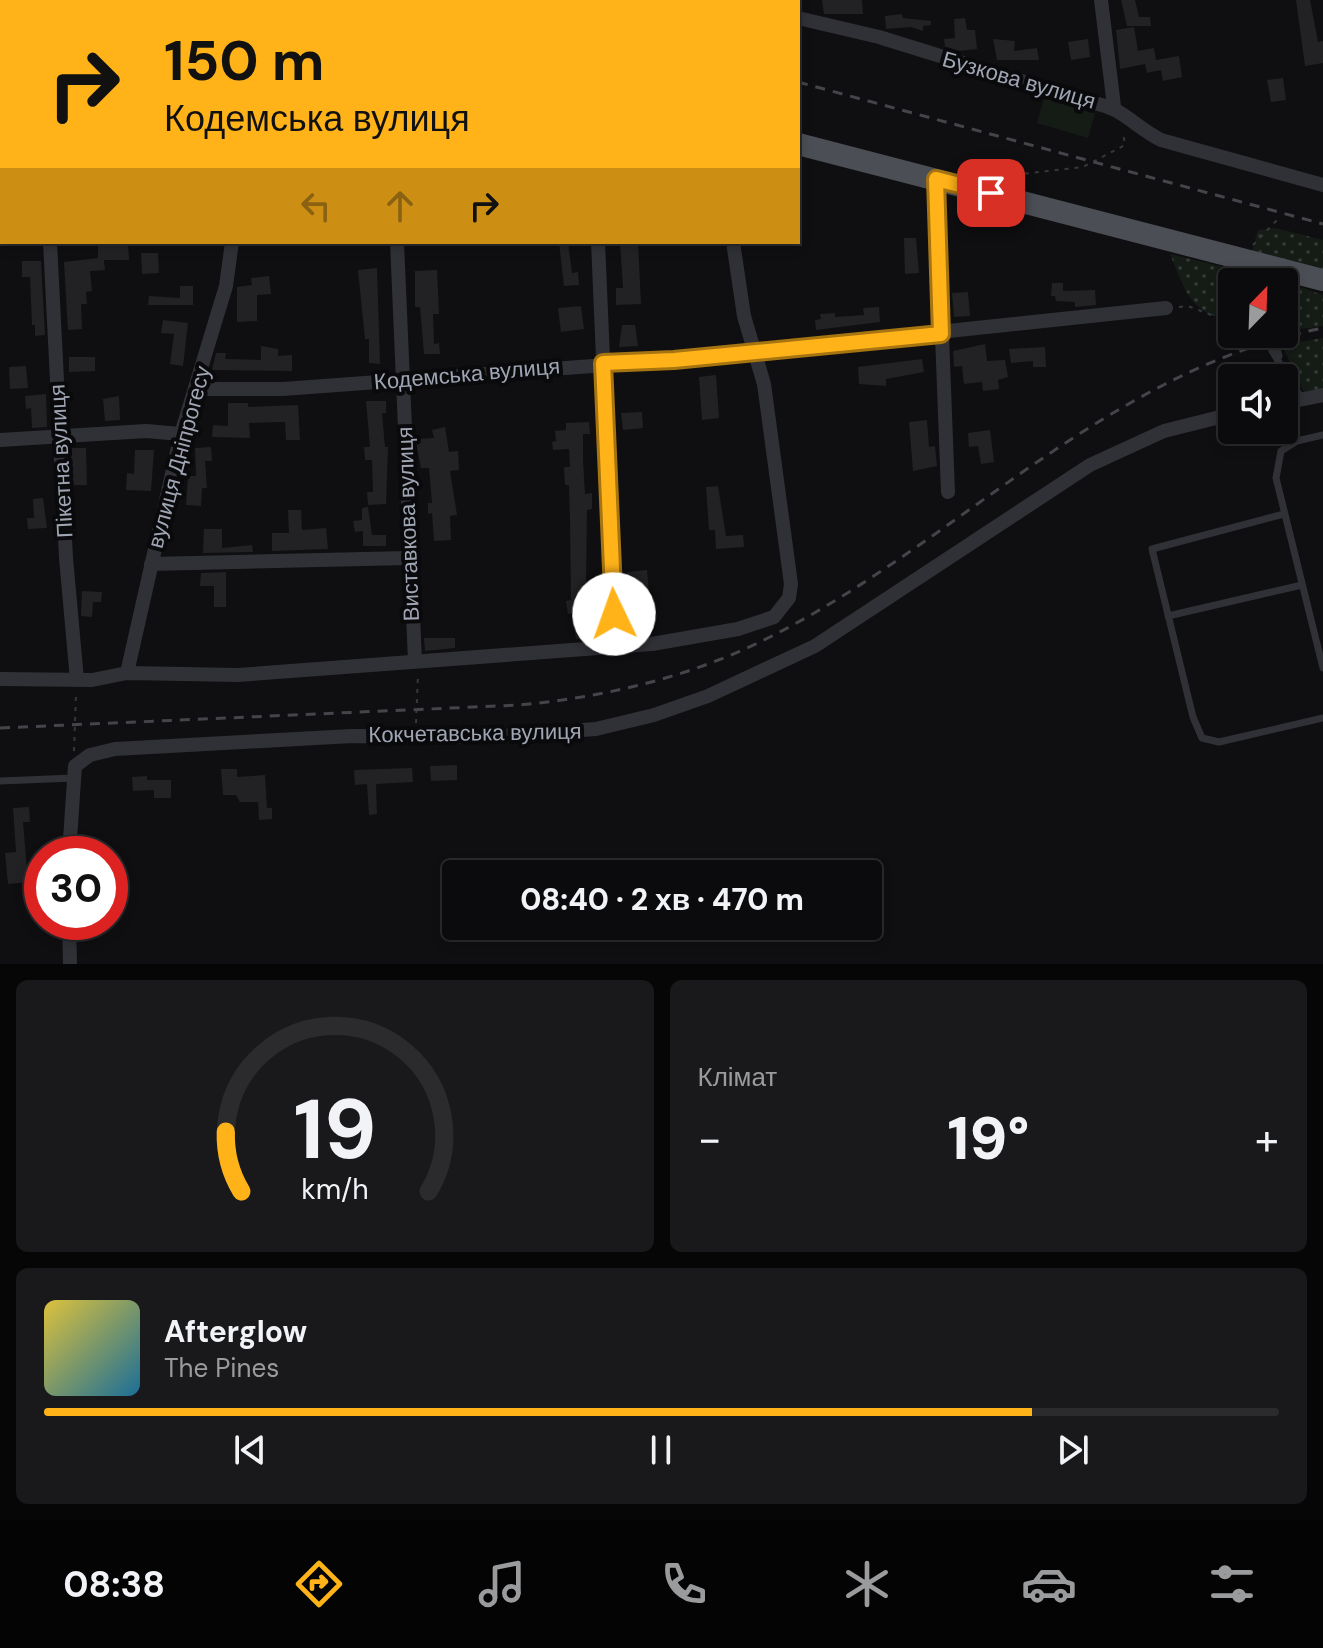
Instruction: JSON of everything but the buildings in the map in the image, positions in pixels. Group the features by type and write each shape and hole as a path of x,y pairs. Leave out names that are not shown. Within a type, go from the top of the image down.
{"main road":[{"path":"800,145 1241,257 1274,270 1323,280"}],"street":[{"path":"1101,0 1119,110"},
{"name":"Бузкова вулиця","path":"800,18 879,37 1119,110 1161,140 1323,185"},
{"path":"936,179 948,492"},
{"name":"Пікетна вулиця","path":"50,244 59,434 77,680"},
{"name":"вулиця Дніпрогесу","path":"127,673 181,434 226,286 232,244"},
{"name":"Виставкова вулиця","path":"397,244 408,558 415,661"},
{"path":"598,244 614,614 611,647"},
{"path":"0,679 107,679 127,673 238,675 652,644 738,629 774,617 789,598 791,584 764,384 744,316 733,244"},
{"name":"Кодемська вулиця","path":"197,389 283,389 754,353 1166,308"},
{"path":"1298,400 1323,395"},
{"name":"Кокчетавська вулиця","path":"74,772 81,759 115,749 352,736 489,737 596,729 654,715 708,696 815,646 1077,473 1126,446 1164,431 1218,418"},
{"path":"0,440 146,431 181,434"},
{"path":"151,564 408,558"},
{"path":"70,836 74,772"},
{"path":"69,940 70,964"}],"lane":[{"path":"1272,348 1302,399"},
{"path":"1323,435 1297,441 1281,451 1276,478 1323,668"},
{"path":"1284,514 1152,549 1202,738 1219,742 1323,718"},
{"path":"1168,616 1302,585"},
{"path":"0,781 74,772"}],"path":[{"path":"996,177 1083,167 1125,145 1119,110"},
{"path":"1241,257 1278,219"},
{"path":"1166,308 1188,306 1218,318"},
{"path":"415,661 418,672 416,724"},
{"path":"74,772 77,680"}],"shaded area":[{"path":"1044,98 1095,113 1088,138 1037,123"},
{"path":"1275,228 1323,240 1323,271 1252,251 1258,230"},
{"path":"1170,254 1228,268 1218,268 1218,317 1197,306 1180,279"},
{"path":"1298,286 1323,295 1323,326 1298,329"},
{"path":"1323,338 1323,389 1304,392 1298,379 1298,364 1291,364 1283,348 1298,348 1298,342"}],"railway":[{"path":"800,83 1323,224"},
{"path":"0,728 519,705 616,691 679,674 770,637 839,598 1037,462 1103,419 1172,380 1245,349 1323,328"}],"route":[{"path":"614,614 603,363 674,360 941,334 936,179 991,193"}]}
